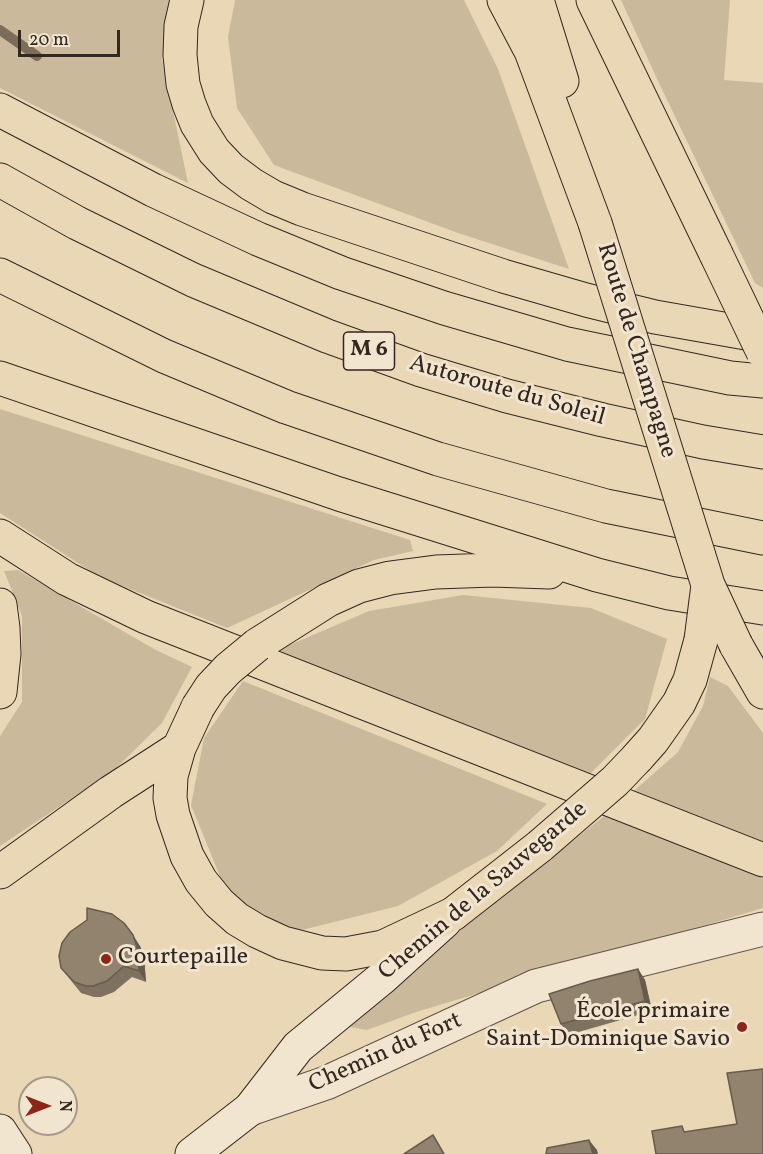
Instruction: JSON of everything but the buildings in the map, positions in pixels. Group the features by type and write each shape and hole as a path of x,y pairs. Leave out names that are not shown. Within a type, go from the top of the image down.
{"main road":[{"path":"187,0 181,26 180,55 183,84 197,123 214,151 231,169 273,197 302,209 514,279 586,300 655,316 763,336"},
{"path":"504,0 531,51 595,223"},
{"name":"Route de Champagne","path":"537,0 553,47 577,135 595,223 708,585 735,645 763,692"},
{"path":"593,0 763,352"},
{"path":"0,110 153,190 258,239 341,273 444,308 567,344 730,378 763,381"},
{"name":"Autoroute du Soleil","path":"0,180 77,223 193,280 327,336 422,370 507,396 603,420 703,442 763,452"},
{"path":"0,275 164,356 286,407 438,459 606,506 763,538"},
{"path":"0,378 339,494 597,575 669,593 763,608"},
{"path":"0,536 67,579 146,617 763,860"},
{"path":"453,914 383,947 346,954 322,953 301,948 256,932 219,903 201,881 187,856 173,815 170,798 171,776 179,748 198,707 211,687 228,669 256,645 328,600 359,586 390,578 436,572 493,570 597,575"},
{"name":"Chemin de la Sauvegarde","path":"453,914 540,846 615,782 653,740 679,703 690,680 701,640 708,585"},
{"path":"0,605 4,654 0,692"},
{"path":"0,872 111,792 179,748"}],"street":[{"name":"Chemin de la Sauvegarde","path":"192,1154 250,1109 298,1047 382,978 453,914"},
{"name":"Chemin du Fort","path":"250,1109 327,1083 536,986 763,929"},
{"path":"0,1131 15,1154"}],"shaded area":[{"path":"0,0 173,0 162,59 188,183 0,88"},
{"path":"235,0 464,0 498,69 569,269 458,233 274,165 237,108 228,37"},
{"path":"621,0 730,0 724,80 763,83 763,288 755,283"},
{"path":"0,409 410,540 413,551 374,560 227,628 100,577 0,513"},
{"path":"18,570 154,649 192,667 162,723 113,771 0,846 0,736 22,702 22,616 4,571"},
{"path":"463,595 591,608 667,639 645,719 589,775 278,650 369,611"},
{"path":"710,677 728,686 763,733 763,848 627,797 678,752 703,706"},
{"path":"243,681 547,804 497,851 398,906 294,932 228,896 191,805 204,738"},
{"path":"608,813 763,879 763,908 416,1012 367,1030 350,1027 400,978"}],"waterway":[{"path":"0,30 37,56"}],"place":[{"name":"Courtepaille","path":"106,959"},
{"name":"École primaire Saint-Dominique Savio","path":"742,1027"}]}
